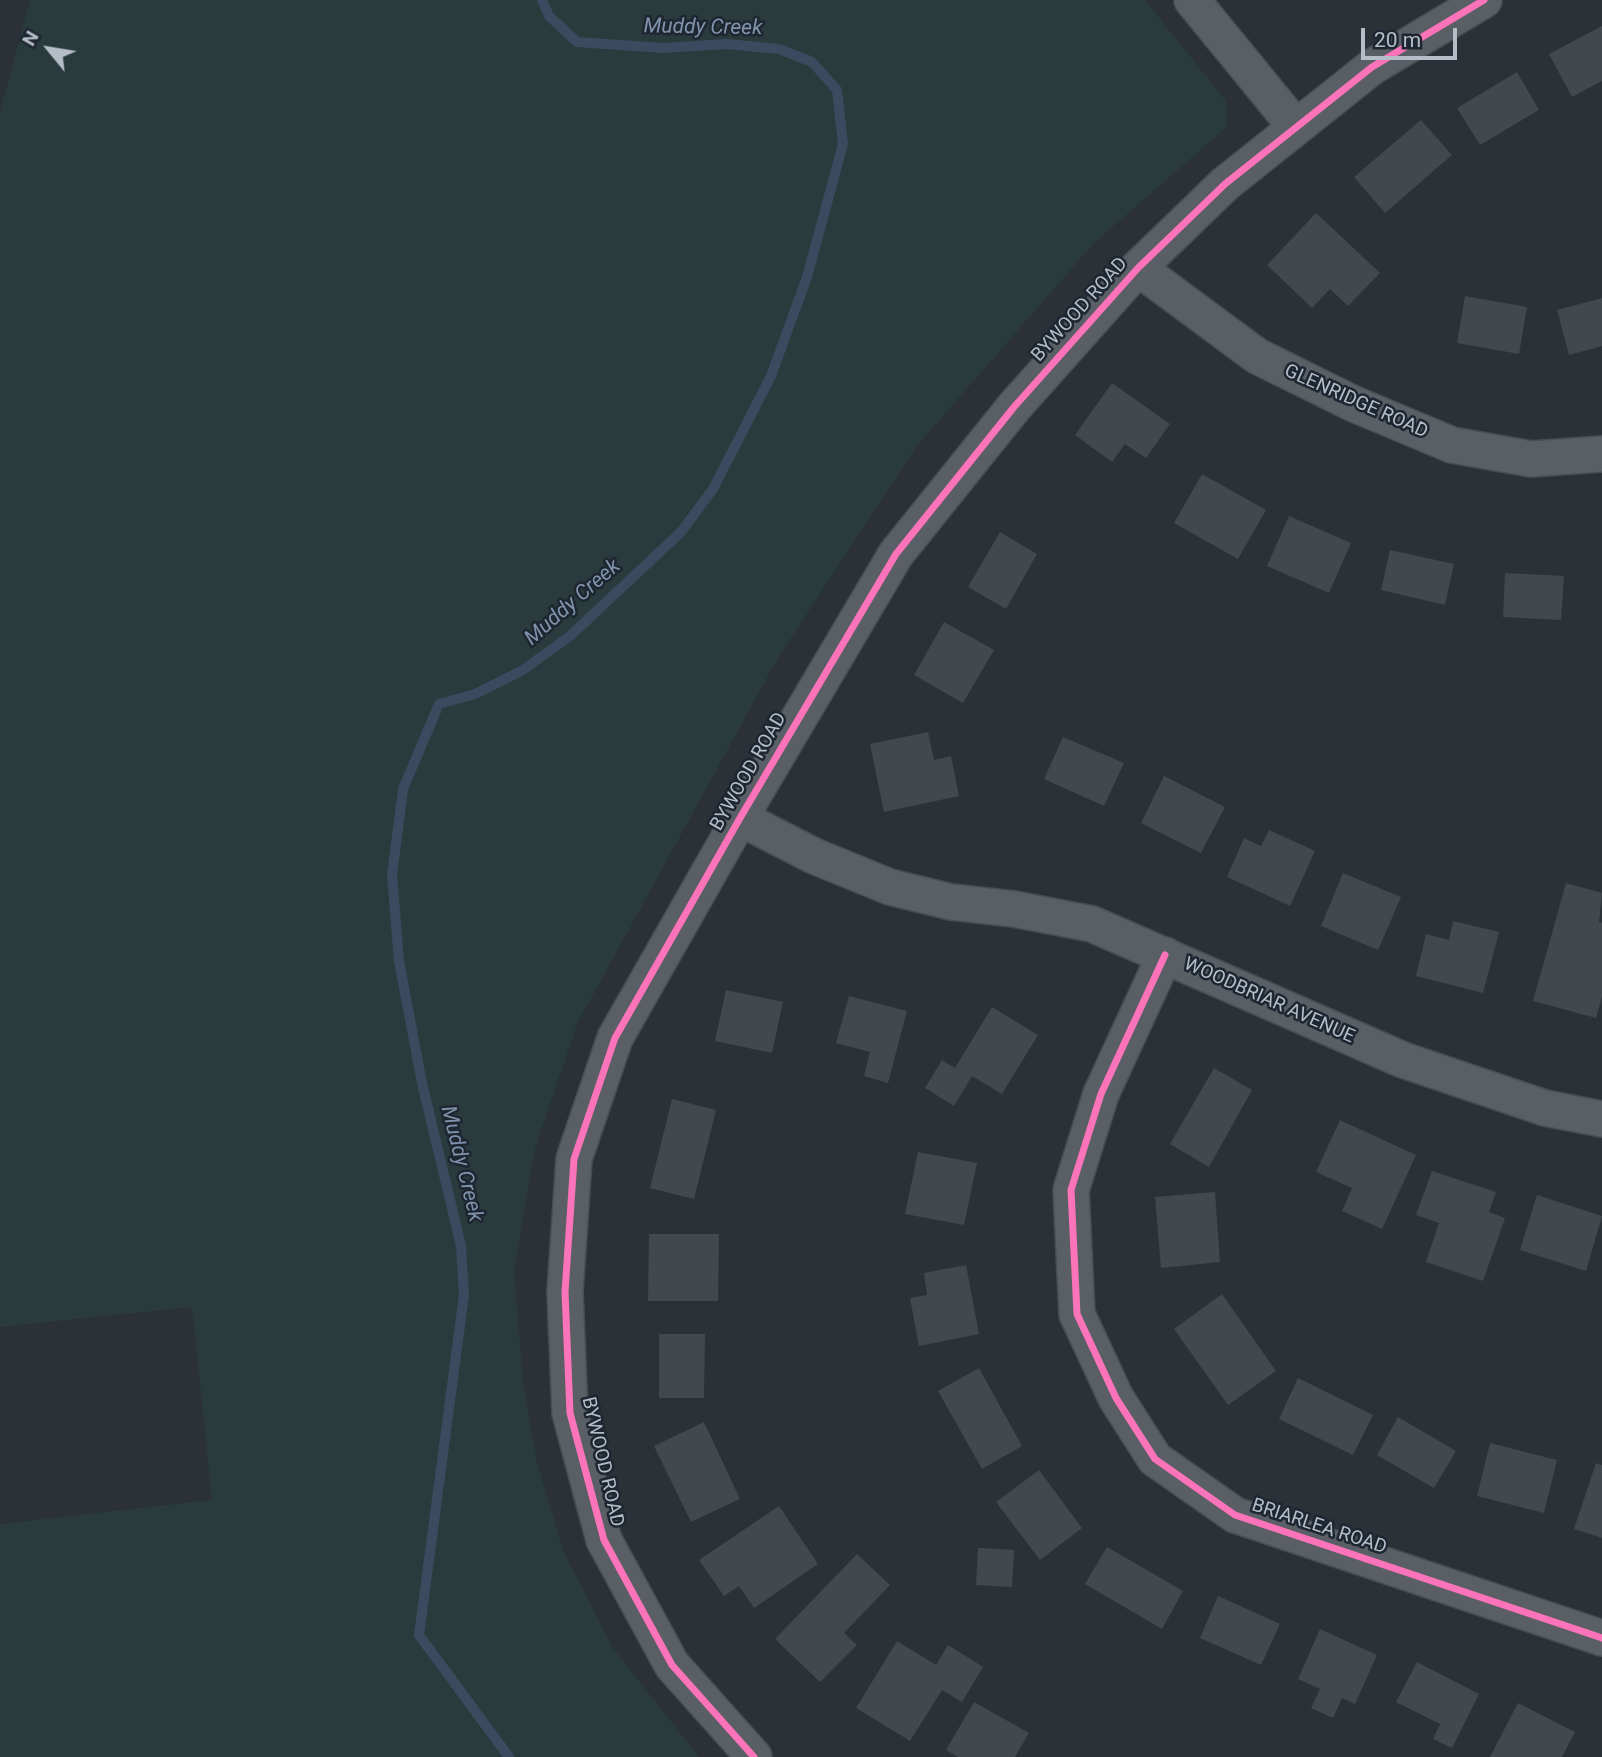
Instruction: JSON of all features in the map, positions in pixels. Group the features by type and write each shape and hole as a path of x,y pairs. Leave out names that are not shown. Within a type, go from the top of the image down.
{"street":[{"path":"1192,0 1295,125"},
{"name":"BYWOOD ROAD","path":"754,1757 672,1665 604,1540 570,1413 565,1292 574,1160 615,1038 740,818 896,554 1014,407 1138,268 1225,184 1295,125 1372,67 1484,0"},
{"name":"GLENRIDGE ROAD","path":"1138,268 1257,356 1354,404 1452,445 1531,459 1602,454"},
{"name":"WOODBRIAR AVENUE","path":"740,818 814,856 890,887 951,902 1014,909 1092,924 1403,1060 1545,1108 1602,1119"},
{"name":"BRIARLEA ROAD","path":"1165,955 1101,1094 1071,1190 1077,1314 1116,1398 1155,1459 1235,1516 1602,1638"}],"shaded area":[{"path":"30,0 1145,0 1226,101 1227,127 1094,243 916,447 778,658 577,1024 535,1149 514,1270 523,1381 537,1462 563,1550 613,1648 699,1757 0,1757 0,1524 212,1500 192,1307 0,1327 0,112"}],"building":[{"path":"1602,26 1602,81 1572,97 1549,54"},
{"path":"1517,72 1539,110 1480,145 1457,108"},
{"path":"1421,120 1452,155 1385,213 1354,177"},
{"path":"1316,213 1380,273 1348,306 1330,289 1312,308 1267,265"},
{"path":"1465,296 1527,307 1519,354 1457,343"},
{"path":"1602,298 1602,346 1569,355 1557,310"},
{"path":"1112,383 1170,424 1146,458 1125,444 1112,462 1075,435"},
{"path":"1202,474 1266,510 1238,559 1174,523"},
{"path":"1289,516 1351,543 1329,593 1267,566"},
{"path":"1000,532 1037,554 1006,609 968,587"},
{"path":"1390,550 1454,564 1445,605 1381,590"},
{"path":"1505,573 1564,576 1561,620 1503,617"},
{"path":"944,622 994,650 963,703 914,675"},
{"path":"928,732 934,760 951,756 959,796 884,812 870,744"},
{"path":"1063,737 1124,763 1104,806 1044,779"},
{"path":"1164,776 1225,807 1201,853 1141,823"},
{"path":"1269,830 1315,851 1290,906 1227,877 1244,838 1261,846"},
{"path":"1343,873 1401,897 1378,950 1321,926"},
{"path":"1566,883 1602,893 1599,922 1602,923 1602,996 1596,1018 1533,1001"},
{"path":"1453,921 1499,932 1483,993 1416,976 1426,934 1449,940"},
{"path":"726,990 783,1002 772,1053 715,1041"},
{"path":"849,996 907,1011 888,1083 864,1076 870,1052 836,1043"},
{"path":"992,1007 1038,1035 1002,1094 972,1076 954,1106 925,1088 942,1060 955,1068"},
{"path":"1214,1068 1252,1090 1209,1167 1170,1144"},
{"path":"672,1099 716,1110 694,1199 650,1188"},
{"path":"1340,1120 1416,1155 1382,1229 1342,1211 1352,1188 1316,1172"},
{"path":"918,1152 977,1163 964,1225 905,1214"},
{"path":"1432,1171 1496,1192 1489,1212 1505,1218 1483,1281 1426,1262 1439,1223 1416,1215"},
{"path":"1215,1192 1220,1262 1161,1268 1155,1197"},
{"path":"1537,1195 1602,1216 1586,1271 1520,1250"},
{"path":"649,1234 719,1234 718,1301 648,1301"},
{"path":"966,1265 979,1334 919,1346 910,1298 927,1295 924,1273"},
{"path":"1222,1294 1276,1371 1228,1405 1174,1329"},
{"path":"659,1334 705,1334 704,1398 659,1398"},
{"path":"979,1368 1022,1446 982,1469 938,1391"},
{"path":"1298,1378 1373,1415 1353,1455 1279,1419"},
{"path":"1398,1417 1456,1451 1434,1488 1377,1455"},
{"path":"704,1422 740,1499 691,1522 654,1446"},
{"path":"1490,1443 1557,1460 1544,1513 1477,1496"},
{"path":"1596,1463 1602,1465 1602,1538 1574,1529"},
{"path":"1039,1470 1082,1528 1040,1560 996,1502"},
{"path":"779,1506 818,1564 754,1608 739,1586 724,1596 699,1560"},
{"path":"1107,1547 1183,1591 1162,1629 1085,1584"},
{"path":"978,1548 1014,1550 1012,1587 976,1585"},
{"path":"857,1554 890,1585 844,1633 857,1645 820,1682 775,1639"},
{"path":"1218,1596 1280,1624 1261,1665 1200,1638"},
{"path":"1320,1629 1377,1655 1355,1704 1342,1698 1333,1718 1311,1708 1320,1689 1298,1679"},
{"path":"897,1641 936,1665 948,1645 983,1667 962,1702 942,1690 910,1741 856,1708"},
{"path":"1417,1662 1479,1694 1452,1748 1433,1739 1440,1724 1396,1702"},
{"path":"974,1702 1029,1733 1015,1757 958,1757 946,1750"},
{"path":"1518,1703 1575,1732 1562,1757 1490,1757"}],"waterway":[{"name":"Muddy Creek","path":"509,1757 419,1635 464,1295 461,1246 422,1083 399,961 392,875 403,789 439,704 475,694 523,670 570,636 681,532 713,489 771,376 807,277 843,144 837,90 812,62 779,49 727,44 663,48 577,42 549,16 542,0"}],"cycle path":[{"path":"754,1757 672,1665 604,1540 570,1413 565,1292 574,1159 615,1038 740,818 896,554 1014,407 1138,268 1225,184 1372,67 1484,0"},
{"path":"1165,955 1101,1094 1071,1190 1077,1314 1116,1398 1155,1459 1235,1515 1602,1638"}]}
